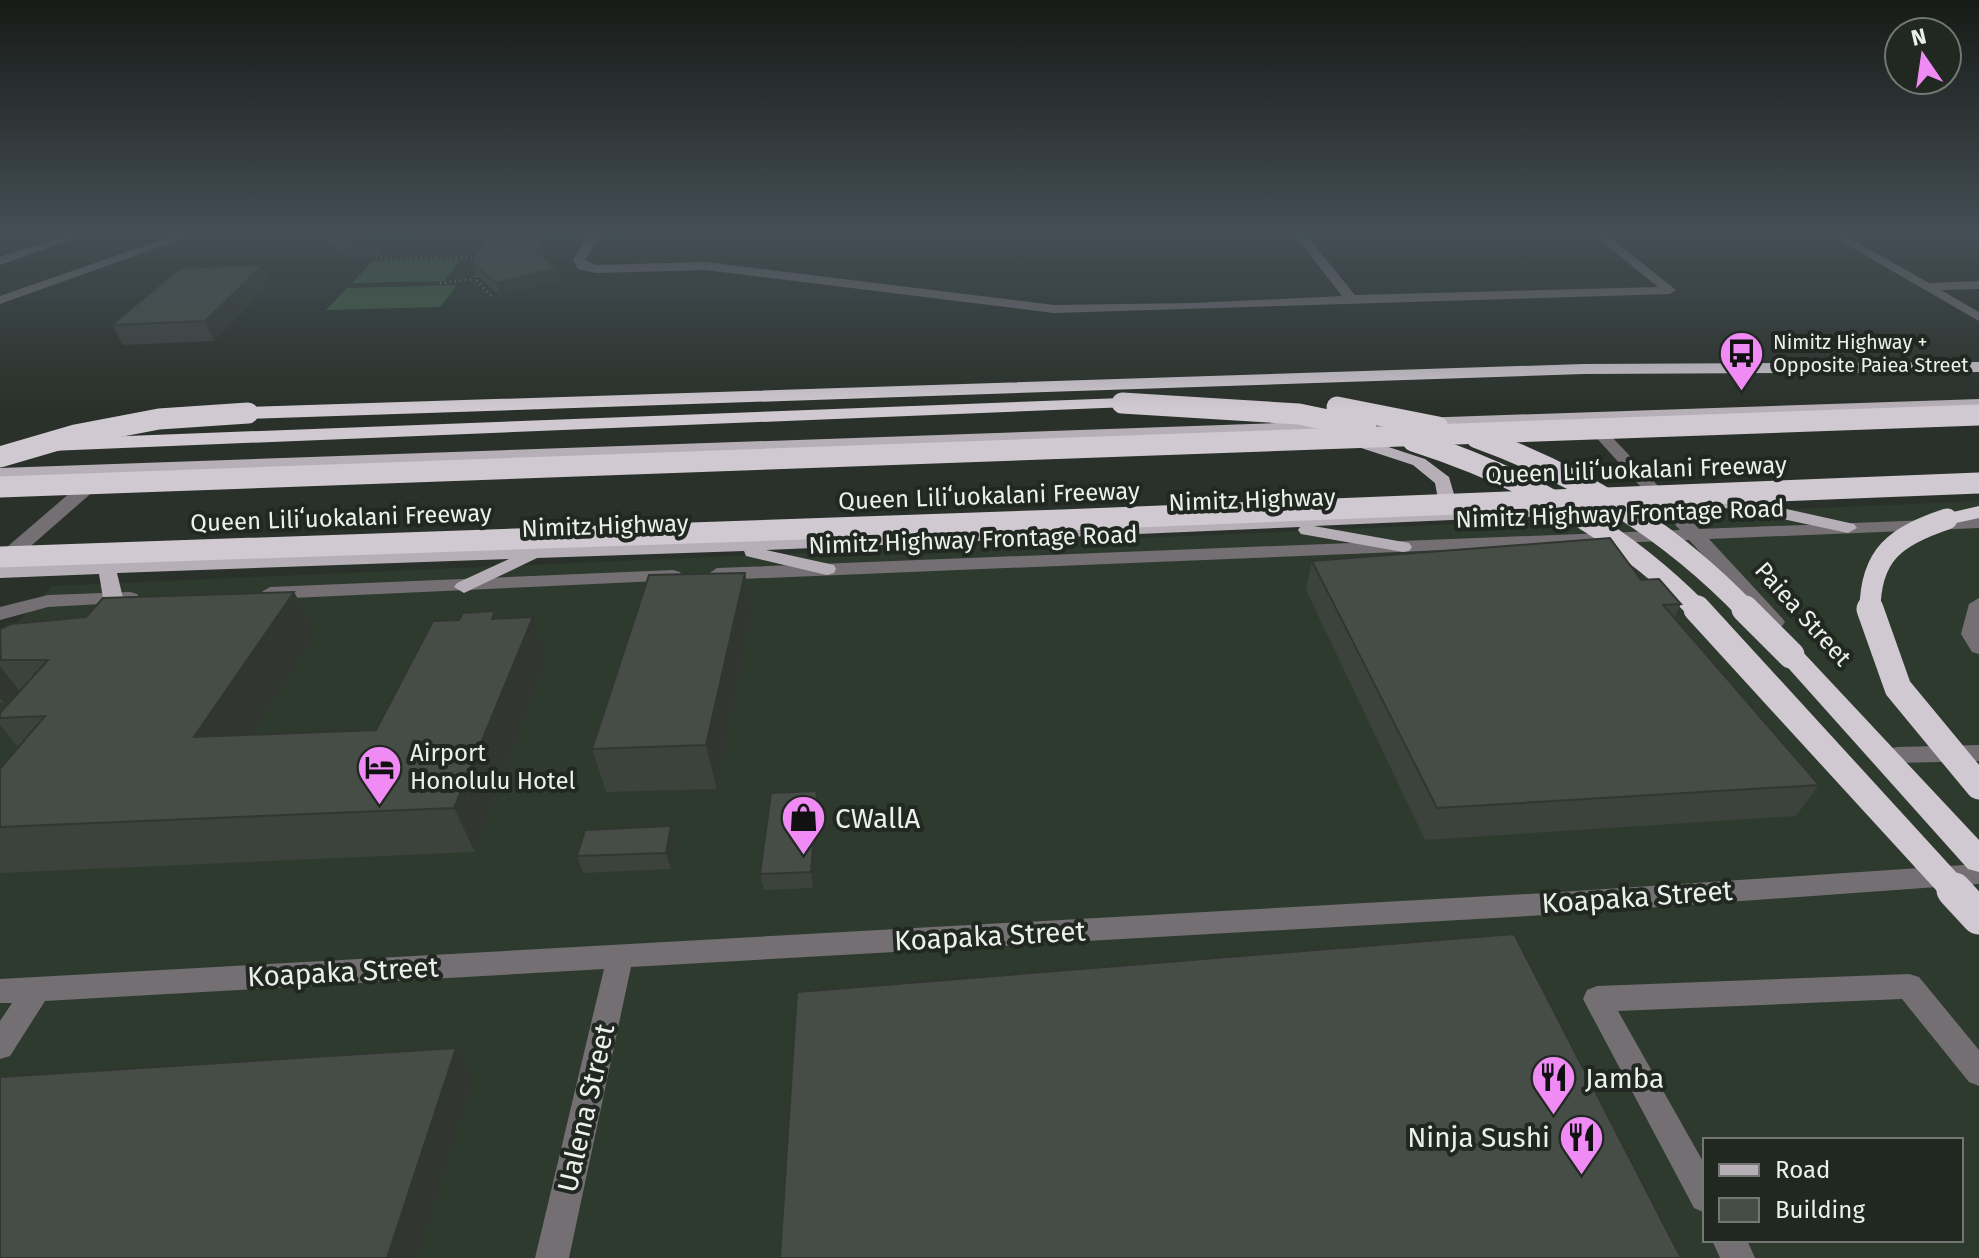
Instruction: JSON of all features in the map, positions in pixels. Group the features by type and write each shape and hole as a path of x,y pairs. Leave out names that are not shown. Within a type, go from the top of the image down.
{"highway":[{"path":"0,457 75,435 159,419 248,413 1583,369 1979,367"},
{"path":"0,447 1122,403 1258,400 1360,409 1464,434 1516,451 1617,504 1678,545 1791,655 1979,860"},
{"path":"1122,403 1299,414 1359,426 1479,464 1537,491 1589,522 1657,572 1708,621 1979,917"},
{"name":"Queen Liliʻuokalani Freeway","path":"0,487 1979,415"},
{"name":"Queen Liliʻuokalani Freeway","path":"0,560 1979,483"},
{"path":"1979,512 1917,529 1894,544 1878,563 1870,586 1870,613 1898,688 1979,786"}],"main road":[{"path":"0,473 1979,404"},
{"path":"1293,428 1397,453 1419,462 1443,481 1447,501 1439,509 1394,518"},
{"name":"Nimitz Highway","path":"0,572 1670,507 1979,490"},
{"path":"1734,503 1848,528"},
{"path":"1267,523 1403,547"},
{"path":"725,546 827,569"},
{"path":"464,587 540,553"},
{"path":"107,568 113,598"}],"street":[{"path":"0,300 30,290"},
{"path":"897,290 1054,309 1670,290"},
{"path":"1344,290 1351,299"},
{"path":"1933,290 1979,317"},
{"name":"Paiea Street","path":"1585,417 1697,535 1979,849"},
{"path":"0,560 107,470"},
{"name":"Nimitz Highway Frontage Road","path":"251,593 464,587 827,569 1979,523"},
{"path":"0,614 54,600 144,597"},
{"path":"93,621 113,598"},
{"path":"1975,640 1979,604"},
{"path":"1897,755 1979,753"},
{"name":"Koapaka Street","path":"0,991 1546,904 1979,874"},
{"name":"Ualena Street","path":"552,1258 620,957"},
{"path":"1703,1193 1597,999 1909,986 1979,1072"},
{"path":"0,1046 38,988"}],"path":[{"path":"485,290 491,296"}],"shaded area":[{"path":"1979,501 1979,1258 0,1258 0,640 52,586"}],"green space":[{"path":"345,290 453,290 440,307 326,310"}],"building":[{"path":"154,290 237,290 205,321 112,325"},
{"path":"1610,538 1641,580 1659,579 1681,604 1663,605 1819,785 1437,808 1312,561"},
{"path":"745,573 706,745 592,749 649,575"},
{"path":"294,592 194,737 376,730 433,621 459,620 463,613 495,611 492,619 533,617 454,808 0,827 0,769 45,716 0,718 0,713 48,660 1,660 0,629 11,624 86,617 103,598"},
{"path":"817,791 811,872 760,874 771,793"},
{"path":"671,826 666,853 577,856 585,830"},
{"path":"1514,934 1681,1258 780,1258 797,992"},
{"path":"456,1048 387,1258 0,1258 0,1077"}],"place":[{"name":"Nimitz Highway + Opposite Paiea Street","path":"1742,392"},
{"name":"Airport Honolulu Hotel","path":"379,806"},
{"name":"CWallA","path":"804,857"},
{"name":"Jamba","path":"1554,1117"},
{"name":"Ninja Sushi","path":"1581,1176"}]}
